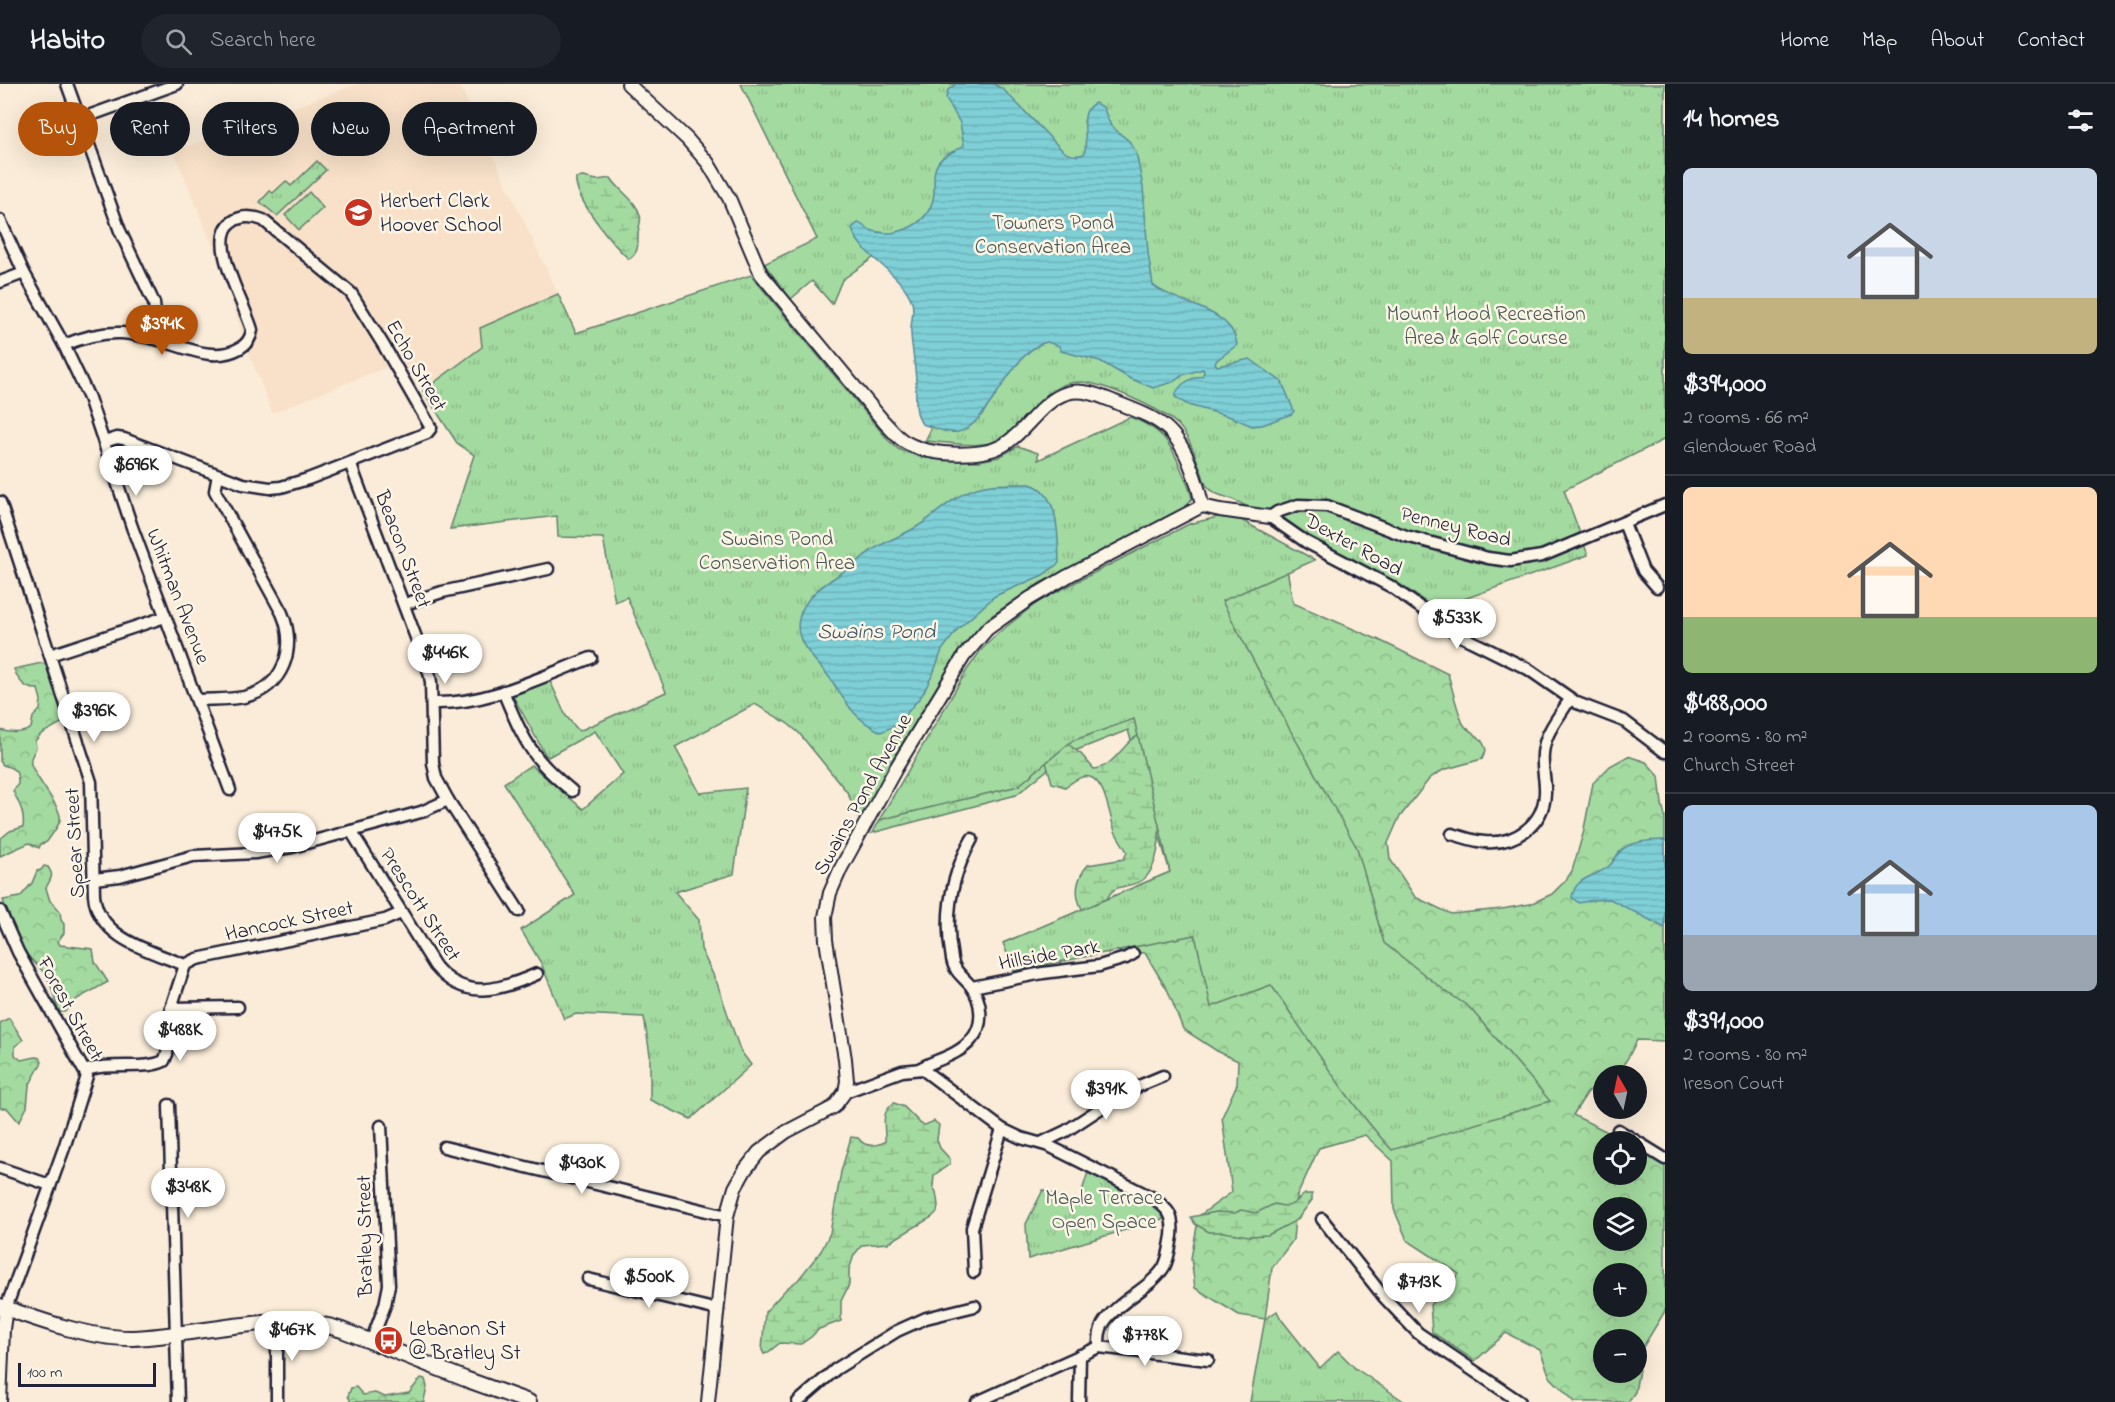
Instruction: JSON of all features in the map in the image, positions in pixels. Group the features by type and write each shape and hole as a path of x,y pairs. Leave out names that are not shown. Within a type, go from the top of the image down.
{"main road":[{"path":"3,1307 82,1331 132,1338 277,1323 323,1325 529,1402"}],"street":[{"path":"67,84 74,102"},
{"path":"98,113 177,84"},
{"path":"628,84 687,139 708,163 729,198 760,274 884,422 903,441 932,451 964,453 991,450 1009,442 1056,397 1070,392 1085,392 1145,413 1175,435 1190,463 1202,506 1270,517"},
{"path":"64,345 105,333 123,333 151,338 155,313 154,303 120,231 93,156"},
{"name":"Echo Street","path":"104,442 122,438 254,487 273,488 286,486 350,463 430,431 430,425 351,293 263,220 250,216 237,219 224,230 226,260 252,330 245,344 226,354 216,355 188,350 151,338"},
{"name":"Whitman Avenue","path":"0,220 24,273 64,345 83,385 125,509 230,790"},
{"path":"0,282 24,273"},
{"name":"Beacon Street","path":"350,463 429,672 433,763 436,778 519,911"},
{"path":"197,700 243,697 262,690 279,674 286,660 289,642 288,628 282,613 215,491 218,475"},
{"name":"Spear Street","path":"0,502 92,787 96,905 115,933 123,939 185,964"},
{"name":"Penney Road","path":"1270,517 1277,512 1298,505 1328,506 1406,536 1504,561 1542,556 1665,505"},
{"name":"Swains Pond Avenue","path":"845,1092 847,1080 845,1059 825,933 825,917 830,893 880,797 964,656 987,629 1029,599 1202,506"},
{"name":"Dexter Road","path":"1270,517 1306,542 1390,586 1459,635 1528,669 1570,699 1623,721 1665,752"},
{"path":"1624,523 1643,572 1657,587"},
{"path":"405,604 442,592 548,569"},
{"path":"50,656 165,617"},
{"path":"432,704 465,701 503,692 591,658"},
{"path":"503,692 538,759 572,791"},
{"path":"1452,834 1473,841 1500,842 1521,834 1535,822 1540,815 1545,795 1542,757 1545,742 1570,699"},
{"path":"94,879 120,876 193,856 255,853 292,847 421,812 448,800"},
{"name":"Prescott Street","path":"351,831 435,966 456,985 474,989 501,988 537,974"},
{"path":"708,1402 728,1216 735,1188 745,1170 759,1152 786,1132 834,1107 845,1092 902,1071 919,1069 955,1053 970,1042 976,1034 981,1018 980,1008 972,987 957,973 952,962 949,903 961,858 972,839"},
{"name":"Forest Street","path":"0,911 18,952 86,1071 87,1080 3,1307 0,1402"},
{"name":"Hancock Street","path":"185,964 197,959 385,920 401,913"},
{"name":"Hillside Park","path":"972,987 1043,973 1099,966 1132,954"},
{"path":"86,1071 99,1067 163,1062 167,1054 171,1008 185,964"},
{"path":"171,1008 238,1007"},
{"path":"919,1069 931,1074 1002,1129 1021,1138 1041,1143 1153,1198 1171,1214 1172,1233 1169,1255 1164,1267 1103,1323 1099,1333 1099,1347"},
{"path":"1041,1143 1066,1131 1127,1091 1163,1076"},
{"path":"169,1105 178,1402"},
{"name":"Bratley Street","path":"371,1342 385,1305 389,1285 381,1126"},
{"path":"974,1272 972,1228 1002,1129"},
{"path":"1618,1130 1665,1159"},
{"path":"444,1147 728,1216"},
{"path":"0,1168 50,1185"},
{"path":"1322,1219 1384,1297 1418,1333 1520,1402"},
{"path":"588,1279 718,1310"},
{"path":"798,1402 836,1369 897,1331 926,1318 975,1306"},
{"path":"277,1323 278,1402"},
{"path":"977,1402 1099,1347 1208,1360"},
{"path":"1079,1402 1080,1355"}],"shaded area":[{"name":"Herbert Clark Hoover School","path":"358,84 459,84 467,102 402,102 402,156 493,156 558,294 481,328 482,347 423,391 402,361 272,413 243,337 223,272 176,156 190,156 190,145 202,141 202,156 299,156 299,105"}],"green space":[{"path":"741,84 1665,84 1665,439 1564,490 1588,555 1436,609 1398,583 1209,489 1191,446 1178,425 1147,405 1104,387 1082,382 1068,383 1055,389 1005,436 993,442 969,445 925,441 931,429 921,413 918,302 880,253 842,280 832,304 812,281 791,299 764,264 817,239"},
{"path":"317,161 326,170 277,216 260,202 270,191 273,193 286,181 291,186"},
{"path":"576,178 597,180 611,178 638,210 641,220 637,248 635,254 629,259 614,244 587,209"},
{"path":"309,192 323,208 299,230 285,215"},
{"name":"Swains Pond Conservation Area","path":"751,275 898,449 923,458 979,461 999,457 1018,446 1038,453 1038,460 1130,417 1150,426 1168,443 1178,460 1192,498 1186,507 1142,532 1040,583 988,618 959,653 860,820 847,792 799,733 755,704 675,747 700,793 746,788 734,874 675,892 699,920 701,949 717,983 740,1050 751,1065 691,1119 650,1100 650,1055 644,1017 576,1014 564,1019 541,963 521,930 575,895 504,783 531,765 583,809 623,774 595,731 548,757 513,696 550,681 566,716 579,731 666,692 627,597 615,602 603,538 558,537 557,516 450,529 474,455 457,443 423,391 482,347 480,328 558,294 576,333"},
{"path":"1218,517 1241,520 1315,560 1222,601 1289,728 1357,848 1384,943 1469,1007 1550,1101 1392,1150 1344,1090 1271,985 1211,1007 1195,935 1014,971 1003,943 1170,872 1134,719 1072,741 1018,786 879,820 967,670 981,650 997,634 1039,601 1189,524"},
{"path":"1287,569 1293,603 1379,640 1448,674 1462,721 1466,728 1484,744 1486,750 1482,759 1443,770 1430,778 1399,818 1388,843 1390,859 1415,897 1451,914 1530,904 1552,894 1572,871 1583,834 1593,783 1610,766 1628,756 1646,762 1659,776 1665,816 1665,1041 1637,1040 1623,1065 1593,1065 1593,1088 1587,1093 1573,1115 1606,1131 1593,1131 1593,1185 1647,1185 1647,1154 1665,1166 1665,1311 1647,1340 1647,1329 1593,1329 1593,1383 1637,1383 1635,1392 1628,1402 1575,1402 1550,1377 1540,1350 1506,1333 1475,1361 1432,1332 1430,1305 1459,1274 1407,1240 1394,1209 1393,1161 1365,1135 1319,1148 1297,1196 1293,1240 1272,1268 1265,1319 1239,1315 1195,1288 1191,1258 1199,1216 1232,1192 1222,1117 1237,1084 1238,1061 1217,1051 1183,1029 1168,991 1145,953 1003,943 1170,872 1128,730 1067,754 1016,795 872,833 937,731"},
{"path":"42,663 46,665 65,721 41,734 35,741 36,747 31,762 60,815 60,820 48,840 39,848 29,843 0,856 0,839 10,831 23,827 23,817 13,791 18,784 15,770 3,765 0,761 0,730 16,732 31,728 33,717 40,710 41,700 38,689 29,688 23,684 14,669"},
{"path":"1146,731 1156,786 1158,849 1153,866 1144,879 1118,888 1110,894 1107,900 1117,945 1108,953 1104,951 1081,907 1078,885 1088,865 1124,859 1127,852 1115,831 1100,785 1087,776 1065,787 1052,783 1042,748 1064,741 1081,754 1094,769 1106,765 1133,739"},
{"path":"44,866 48,867 51,873 46,888 50,901 60,911 64,924 64,933 58,941 60,945 93,949 95,962 108,982 77,999 65,1012 60,1012 45,974 21,946 3,900 20,897 32,883 37,871"},
{"path":"9,1018 23,1040 15,1046 15,1055 21,1060 40,1058 42,1062 29,1086 27,1107 19,1122 7,1108 0,1108 0,1023"},
{"path":"894,1103 904,1107 921,1124 925,1125 934,1121 939,1125 937,1140 940,1148 950,1159 950,1164 934,1175 933,1187 936,1192 937,1212 888,1243 862,1245 854,1255 849,1270 849,1285 841,1301 841,1321 819,1329 801,1344 780,1343 764,1354 762,1350 765,1312 787,1288 798,1280 821,1251 830,1233 841,1172 851,1137 870,1145 885,1142 886,1111"},
{"name":"Maple Terrace Open Space","path":"1088,1172 1136,1193 1169,1217 1028,1259 1026,1224 1043,1190 1078,1204"},
{"path":"1305,1194 1312,1194 1312,1200 1297,1220 1268,1235 1249,1236 1209,1232 1195,1224 1191,1217 1216,1212 1235,1213 1241,1210 1256,1213 1274,1204 1291,1205"},
{"path":"1277,1311 1320,1368 1338,1351 1355,1368 1405,1402 1250,1402 1265,1319"},
{"path":"421,1378 425,1379 427,1387 425,1402 351,1402 348,1396 351,1388 356,1387 363,1395 375,1393 385,1397 409,1393"}],"water":[{"path":"956,84 993,84 1003,89 1063,151 1073,156 1084,154 1085,119 1089,107 1095,103 1103,107 1111,126 1129,141 1136,152 1143,187 1153,285 1163,292 1215,315 1226,323 1237,345 1217,360 1215,363 1217,366 1250,359 1282,382 1294,411 1292,414 1262,425 1252,426 1231,417 1188,405 1175,397 1178,389 1185,383 1202,376 1203,369 1153,388 1129,378 1100,361 1061,351 1059,346 1047,342 1034,348 1022,358 980,417 969,427 953,432 922,424 916,405 916,378 911,334 912,302 900,282 863,247 852,228 858,223 870,230 880,232 899,231 917,223 930,208 938,163 943,157 964,145 960,123 946,98 948,90"},
{"name":"Swains Pond","path":"1030,484 1047,496 1052,506 1057,530 1059,563 1043,575 995,596 958,629 942,650 922,695 897,725 881,732 864,722 847,704 803,645 798,628 802,609 807,601 814,593 869,552 918,526 964,493 992,485"},
{"path":"1665,840 1665,928 1610,899 1579,903 1572,898 1581,881 1604,870 1624,848 1638,842"}],"place":[{"name":"Herbert Clark Hoover School","path":"359,212"},
{"name":"Lebanon St @ Bratley St","path":"388,1340"}],"park label":[{"name":"Towners Pond Conservation Area","path":"1053,234"},
{"name":"Mount Hood Recreation Area & Golf Course","path":"1486,325"}]}
